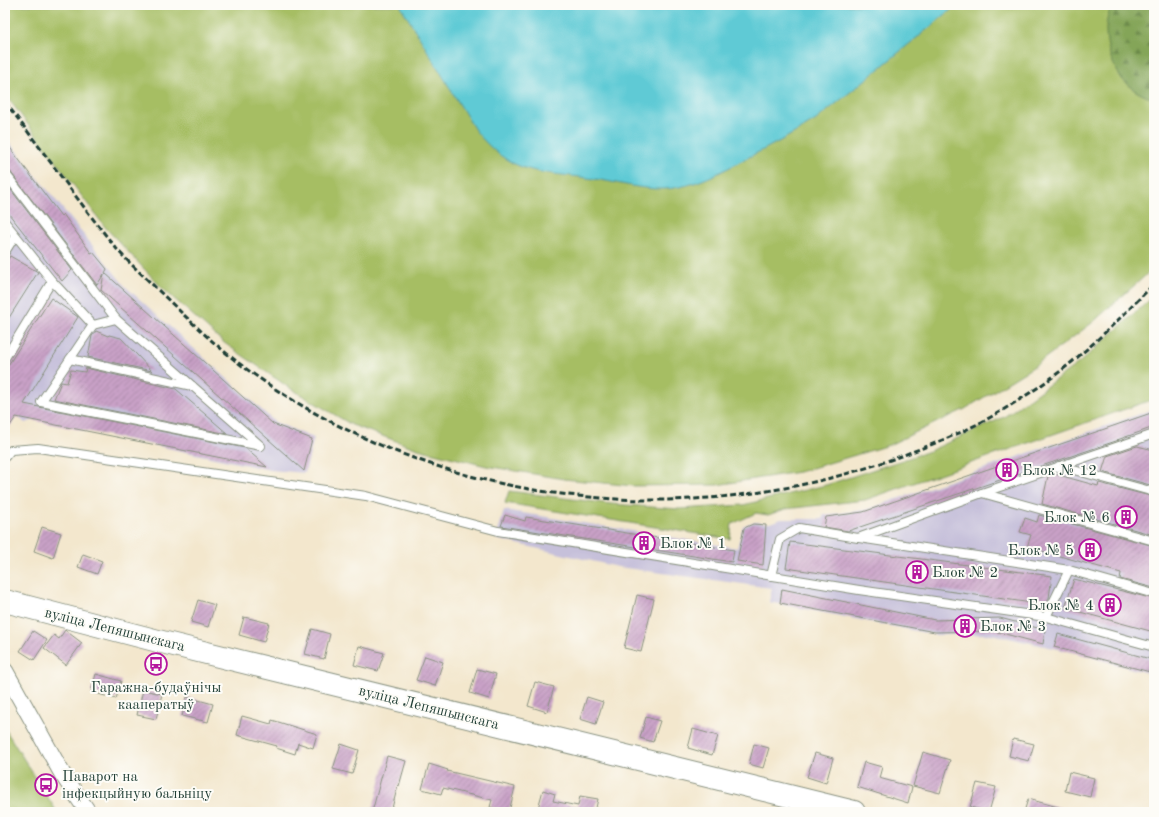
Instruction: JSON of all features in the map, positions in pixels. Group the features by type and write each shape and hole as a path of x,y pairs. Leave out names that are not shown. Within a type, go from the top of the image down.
{"street":[{"name":"вуліца Лепяшынскага","path":"5,601 162,642 854,812"},
{"path":"5,671 63,775 88,812"}],"lane":[{"path":"5,173 116,318 261,446 41,402 93,325 116,318"},
{"path":"5,222 52,281 93,325"},
{"path":"5,252 15,236"},
{"path":"5,358 52,281"},
{"path":"70,359 194,387"},
{"path":"858,538 982,493 1154,434"},
{"path":"1144,437 1154,440"},
{"path":"5,457 12,450 38,448 366,496 498,530 771,576 1046,617 1154,647"},
{"path":"1059,466 1154,492"},
{"path":"982,493 1154,541"},
{"path":"771,576 780,539 799,528 1069,570 1154,594"},
{"path":"1046,617 1069,570"}],"shaded area":[{"path":"5,137 125,286 275,422 314,438 305,473 270,470 35,420 25,423 17,416 5,433"},
{"path":"1154,409 1154,675 1076,653 991,634 936,635 769,602 772,588 618,567 496,539 504,510 737,548 743,526 753,522 770,523 781,519 822,519 824,515 865,510"}],"green space":[{"path":"5,5 1154,5 1154,268 1092,323 1033,367 965,409 889,445 799,472 717,485 633,486 564,479 486,466 418,449 352,425 288,387 223,342 161,287 105,227 5,94"},
{"path":"1113,5 1154,5 1154,99 1141,94 1129,86 1123,80 1113,63 1107,43 1106,33 1109,13"},
{"path":"1154,296 1154,399 865,500 785,509 768,515 756,513 732,524 730,539 505,503 509,491 611,504 679,509 743,505 826,485 927,452 1004,417 1080,362"},
{"path":"5,729 57,812 5,812"}],"water":[{"path":"400,5 957,5 816,120 782,140 718,173 697,182 676,188 655,189 636,187 597,179 539,172 513,163 501,156 488,145 475,130"}],"building":[{"path":"5,141 61,216 63,214 91,253 93,252 107,269 105,273 273,424 312,439 304,471 101,290 104,274 97,285 9,170 5,168"},
{"path":"5,182 72,270 62,281 5,209"},
{"path":"10,256 38,272 5,324 5,264"},
{"path":"51,298 78,317 24,404 245,448 267,467 16,417 5,433 5,370"},
{"path":"96,331 108,336 121,338 152,371 88,357 92,336"},
{"path":"86,368 176,389 228,434 54,399 61,382 67,383 71,370 85,372"},
{"name":"Блок № 12","path":"1154,412 1154,427 1117,440 1119,440 848,531 824,527 826,517 863,512"},
{"path":"1137,446 1154,450 1154,486 1102,472 1107,456"},
{"name":"Блок № 6","path":"1055,474 1098,486 1099,483 1154,497 1154,535 1042,504 1048,476"},
{"name":"Блок № 1","path":"505,515 525,521 526,517 734,550 732,562 501,526"},
{"name":"Блок № 5","path":"1039,515 1154,546 1154,588 1120,579 1121,573 1027,547 1031,535 1020,532 1025,518 1037,522"},
{"path":"753,524 766,525 763,565 737,561 744,528"},
{"path":"42,527 61,533 53,558 34,551"},
{"name":"Блок № 2","path":"790,542 1052,576 1049,598 1046,605 786,568"},
{"path":"83,554 102,561 97,574 78,567"},
{"name":"Блок № 4","path":"1074,579 1154,599 1154,632 1065,608"},
{"name":"Блок № 3","path":"782,589 935,620 1000,618 1045,630 1043,644 994,631 935,632 780,603"},
{"path":"637,595 654,599 641,652 624,648"},
{"path":"198,600 215,605 208,627 191,622"},
{"path":"244,617 269,623 264,642 239,635"},
{"path":"312,629 330,634 324,659 305,654"},
{"path":"65,630 82,643 66,665 44,648 54,635 59,639"},
{"path":"33,631 47,640 34,660 20,651"},
{"path":"1058,634 1154,660 1154,673 1054,647"},
{"path":"359,646 384,653 378,671 354,665"},
{"path":"425,656 443,662 435,686 416,680"},
{"path":"477,669 496,674 489,699 470,693"},
{"path":"96,674 121,681 116,699 91,692"},
{"path":"535,682 554,687 547,712 528,706"},
{"path":"143,690 162,694 156,719 137,715"},
{"path":"187,697 213,704 208,722 182,716"},
{"path":"587,697 603,702 596,724 580,719"},
{"path":"242,716 271,724 272,720 317,734 313,748 298,743 295,754 276,748 277,746 237,735"},
{"path":"646,717 660,721 653,742 640,738"},
{"path":"693,729 718,736 712,755 688,748"},
{"path":"1013,739 1034,744 1029,761 1009,756"},
{"path":"341,744 359,750 352,774 333,769"},
{"path":"754,744 769,748 763,768 749,764"},
{"path":"923,752 950,760 940,793 913,786"},
{"path":"815,753 833,758 826,783 807,777"},
{"path":"387,756 406,761 391,812 372,812"},
{"path":"864,762 882,767 879,778 912,787 908,803 857,787"},
{"path":"429,764 448,770 447,771 515,787 509,812 490,807 492,800 443,788 441,794 422,789"},
{"path":"1069,772 1094,778 1090,797 1065,791"},
{"path":"977,783 996,787 989,812 970,807"},
{"path":"543,790 555,794 553,801 578,806 580,796 598,799 595,812 537,812"},
{"path":"1028,799 1062,808 1062,812 1024,812"}],"railway":[{"path":"5,102 122,255 202,332 252,373 326,419 404,455 486,480 570,495 656,500 742,495 827,479 909,453 943,440 986,420 1040,386 1090,347 1154,284"}],"place":[{"name":"Блок № 12","path":"1007,470"},
{"name":"Блок № 6","path":"1126,517"},
{"name":"Блок № 1","path":"644,543"},
{"name":"Блок № 5","path":"1090,550"},
{"name":"Блок № 2","path":"917,572"},
{"name":"Блок № 4","path":"1110,605"},
{"name":"Блок № 3","path":"965,626"},
{"name":"Гаражна-будаўнічы кааператыў","path":"156,664"},
{"name":"Паварот на інфекцыйную бальніцу","path":"46,785"}]}
